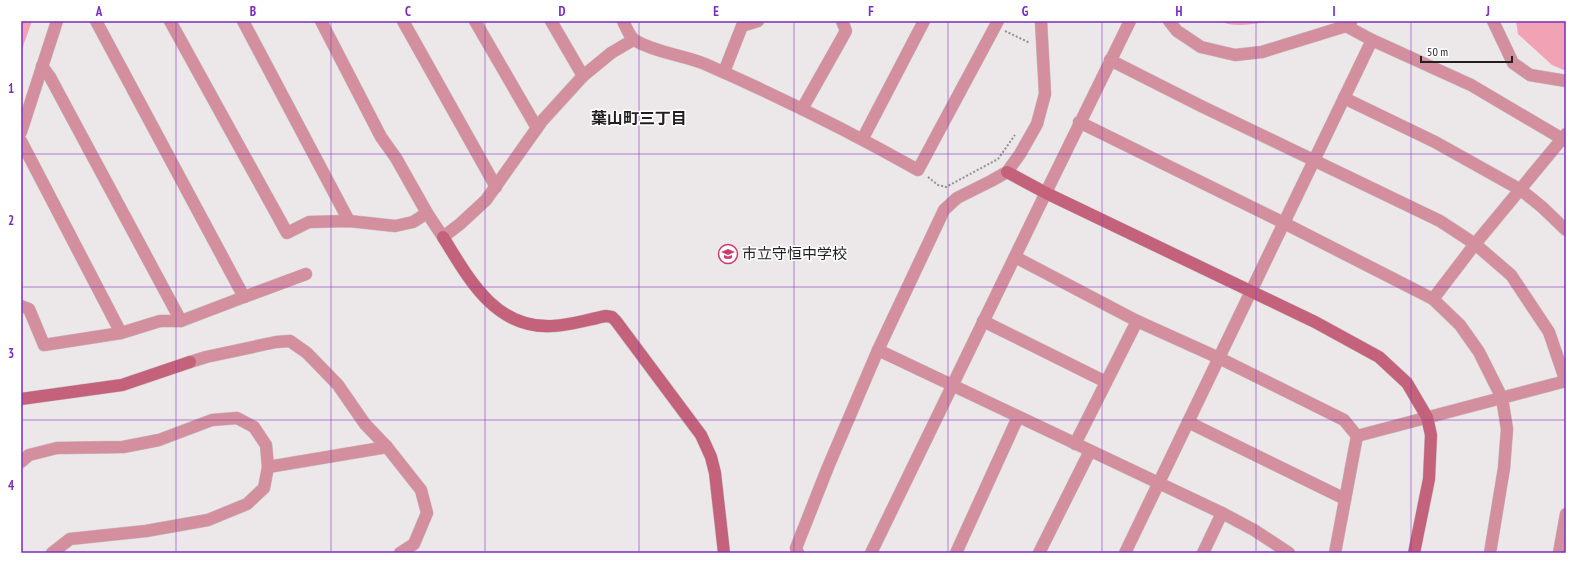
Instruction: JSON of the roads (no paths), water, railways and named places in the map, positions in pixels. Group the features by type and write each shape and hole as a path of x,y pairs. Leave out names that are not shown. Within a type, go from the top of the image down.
{"street":[{"path":"21,132 57,21"},
{"path":"96,21 244,297"},
{"path":"170,21 287,233 309,222 349,221 395,226 413,222 427,213"},
{"path":"243,21 349,221"},
{"path":"321,21 381,136 396,158 427,213 470,280 482,295 504,315 525,324 552,326 606,316 612,317 616,321 701,435 711,457 715,473 724,553"},
{"path":"403,21 496,187"},
{"path":"475,21 537,128"},
{"path":"551,21 583,76"},
{"path":"623,21 633,40 645,46 691,58 724,72 863,138 918,170 996,24"},
{"path":"724,72 741,24 758,21"},
{"path":"802,109 846,31 842,21"},
{"path":"863,138 924,21"},
{"path":"798,553 796,548 828,467 878,350 944,210 956,198 992,181 1006,172 1020,154 1038,124 1045,94 1041,21"},
{"path":"871,553 1079,122 1130,21"},
{"path":"1169,21 1177,31 1201,47 1235,54 1262,52 1349,23 1372,40 1471,85 1565,138 1475,244 1432,299"},
{"path":"1493,21 1513,63 1530,75 1566,81"},
{"path":"443,237 479,207 496,187 542,121 583,76 611,52 633,40"},
{"path":"1125,553 1372,40"},
{"path":"1110,60 1201,106 1440,221 1475,244 1511,275 1549,332 1566,381 1358,436"},
{"path":"42,66 50,77 181,321"},
{"path":"1344,98 1435,142 1520,190 1542,207 1566,230"},
{"path":"1079,122 1284,223 1432,299 1460,325 1479,352 1502,398 1507,430 1504,468 1490,553"},
{"path":"21,141 121,333"},
{"path":"1006,172 1046,193 1315,322 1379,357 1407,384 1427,418 1431,435 1429,479 1414,553"},
{"path":"1015,257 1137,321 1219,358 1344,420 1358,436"},
{"path":"21,306 30,309 44,344 121,333 160,321 181,321 306,274"},
{"path":"983,321 1106,382"},
{"path":"1075,444 1137,321"},
{"path":"21,399 122,385 206,357 276,342 290,341 307,353 338,385 366,424 387,447 421,490 427,513 414,544 400,553"},
{"path":"878,350 1222,513 1254,530 1289,553"},
{"path":"956,553 1018,416"},
{"path":"21,462 29,455 57,448 123,447 159,440 212,420 237,418 254,427 266,445 268,467 264,488 247,504 208,520 146,531 70,539 52,553"},
{"path":"1188,422 1346,499"},
{"path":"1335,553 1358,436"},
{"path":"268,467 387,447"},
{"path":"1039,553 1090,451"},
{"path":"1203,553 1222,513"},
{"path":"1559,553 1566,514"}],"place":[{"name":"市立守恒中学校","path":"728,254"}],"district":[{"name":"葉山町三丁目","path":"639,118"}]}
